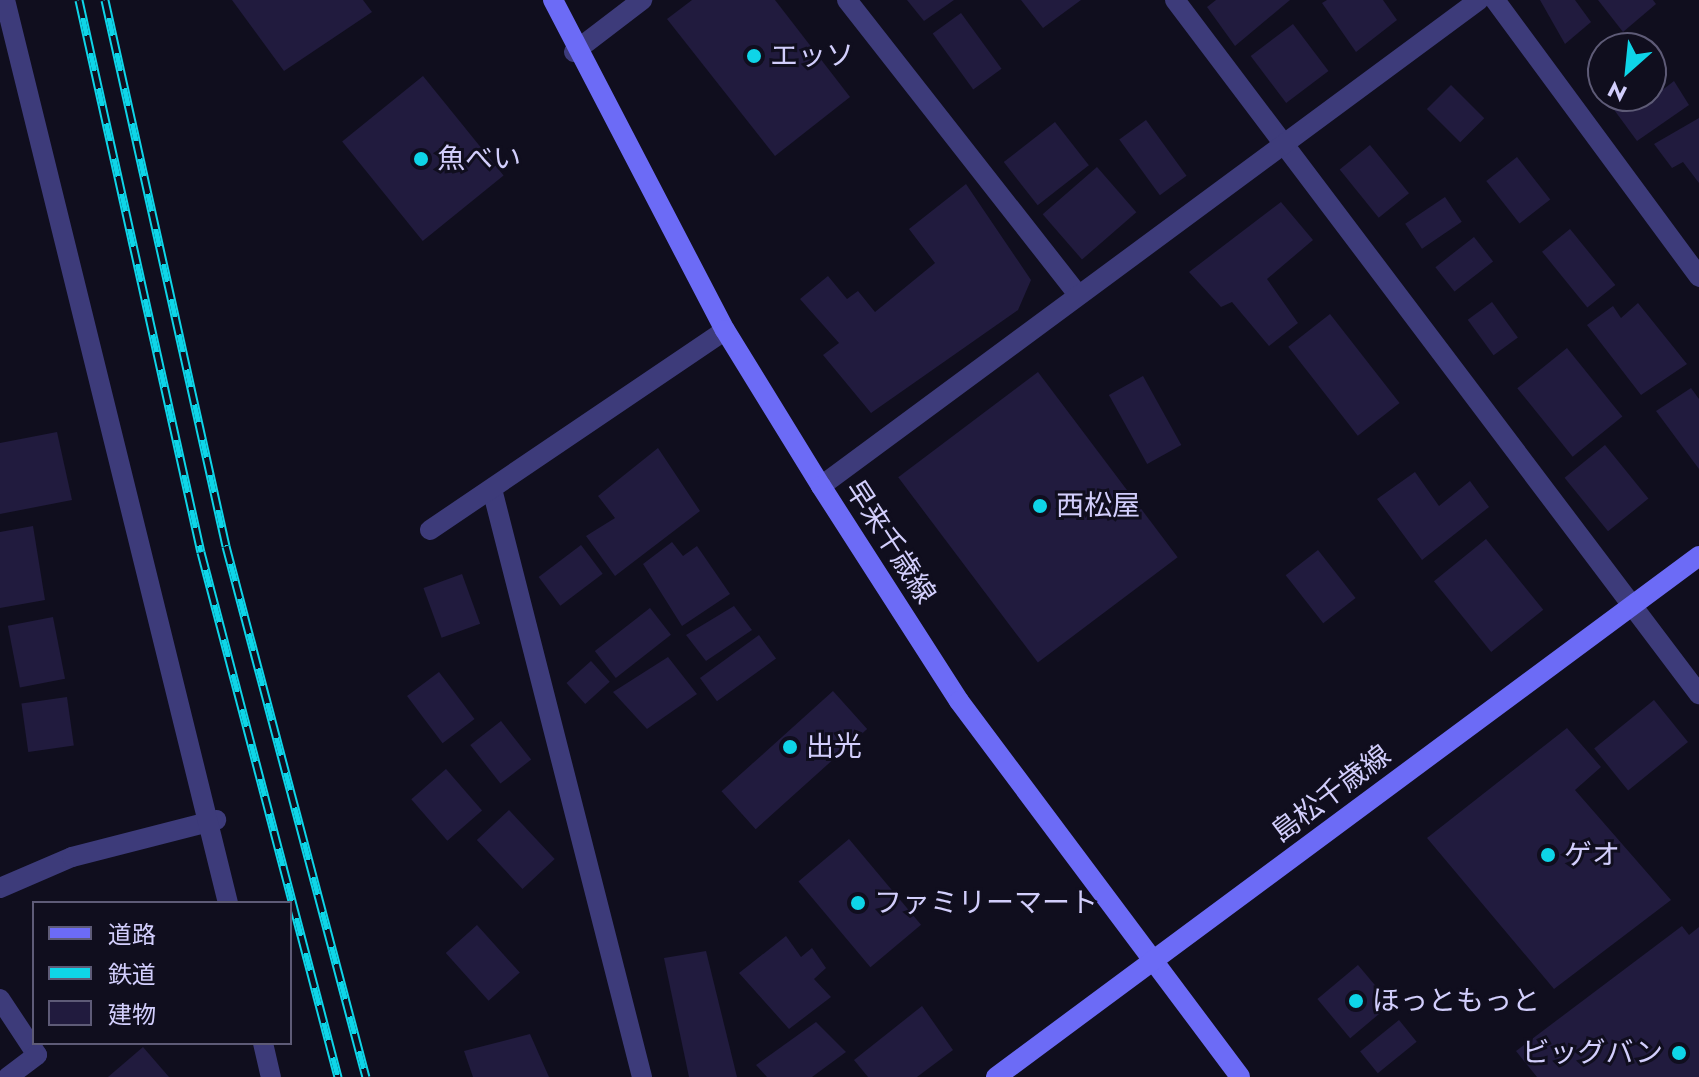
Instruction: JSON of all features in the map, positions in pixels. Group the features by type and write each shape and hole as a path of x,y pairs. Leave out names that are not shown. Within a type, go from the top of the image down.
{"main road":[{"name":"早来千歳線","path":"553,0 574,52 725,330 821,486 959,701 1240,1077"},
{"name":"島松千歳線","path":"996,1077 1699,556"}],"street":[{"path":"5,0 212,822 228,901"},
{"path":"574,52 642,0"},
{"path":"847,0 1078,295"},
{"path":"1175,0 1699,694"},
{"path":"821,486 1479,0"},
{"path":"1495,0 1699,277"},
{"path":"430,530 725,330"},
{"path":"492,489 642,1077"},
{"path":"0,888 72,857 212,822"},
{"path":"0,999 37,1055 8,1077"},
{"path":"263,1045 271,1077"}],"building":[{"path":"232,0 363,0 372,12 284,71"},
{"path":"692,0 775,0 850,97 775,156 667,19"},
{"path":"907,0 954,0 924,21"},
{"path":"1021,0 1081,0 1043,28"},
{"path":"1216,0 1290,0 1235,46 1207,7"},
{"path":"1327,0 1383,0 1397,20 1356,52 1322,3"},
{"path":"1540,0 1575,0 1591,22 1565,44"},
{"path":"1598,0 1653,0 1656,4 1623,32"},
{"path":"961,13 1002,69 973,89 933,34"},
{"path":"1293,24 1329,71 1286,103 1251,56"},
{"path":"423,76 504,175 423,241 342,141"},
{"path":"1674,81 1689,105 1637,141 1616,112 1667,112 1667,86"},
{"path":"1451,85 1484,118 1460,142 1427,109"},
{"path":"1699,118 1699,183 1683,162 1672,168 1654,144"},
{"path":"1146,120 1187,176 1160,195 1119,139"},
{"path":"1055,122 1089,165 1038,205 1004,162"},
{"path":"1370,145 1409,193 1379,218 1340,170"},
{"path":"1517,157 1550,200 1520,224 1486,181"},
{"path":"1097,167 1136,212 1082,260 1043,214"},
{"path":"966,184 1031,280 1018,310 871,413 823,355 839,343 800,299 828,276 847,299 858,291 875,312 935,263 909,229"},
{"path":"1445,197 1462,222 1422,249 1405,224"},
{"path":"1281,202 1313,240 1267,279 1298,323 1269,346 1232,302 1221,307 1189,272"},
{"path":"1570,229 1615,285 1587,308 1542,252"},
{"path":"1474,237 1493,261 1454,292 1435,267"},
{"path":"1492,302 1518,338 1494,355 1468,320"},
{"path":"1638,303 1687,364 1641,395 1587,325 1613,306 1621,318"},
{"path":"1330,314 1400,403 1358,436 1288,347"},
{"path":"1567,348 1622,416 1573,457 1517,388"},
{"path":"1038,372 1178,557 1038,663 898,477"},
{"path":"1143,376 1181,445 1147,464 1109,395"},
{"path":"1691,388 1699,399 1699,469 1656,411"},
{"path":"57,432 72,500 0,514 0,443"},
{"path":"1605,445 1648,499 1608,531 1565,478"},
{"path":"658,448 700,511 615,576 586,536 615,518 598,496"},
{"path":"1415,472 1439,506 1470,481 1489,507 1422,560 1377,499"},
{"path":"33,526 45,600 0,608 0,532"},
{"path":"1486,539 1543,610 1491,652 1434,581"},
{"path":"672,542 683,556 697,546 730,594 682,626 643,564"},
{"path":"581,545 603,574 560,606 539,577"},
{"path":"1318,550 1356,598 1323,623 1286,575"},
{"path":"462,574 480,624 442,638 423,588"},
{"path":"734,606 752,630 706,661 686,635"},
{"path":"650,608 671,635 616,678 595,651"},
{"path":"53,617 65,679 20,688 8,626"},
{"path":"759,635 776,658 717,701 700,678"},
{"path":"668,657 697,694 647,729 613,692"},
{"path":"591,661 610,682 585,704 566,683"},
{"path":"439,672 475,719 443,743 407,696"},
{"path":"833,691 867,729 756,829 722,791"},
{"path":"67,697 74,746 28,752 21,703"},
{"path":"1654,700 1688,742 1628,790 1594,748"},
{"path":"501,721 531,760 500,784 470,745"},
{"path":"1567,728 1601,767 1575,790 1671,900 1554,989 1427,838"},
{"path":"446,769 482,811 447,841 411,799"},
{"path":"509,810 555,859 523,889 477,840"},
{"path":"849,839 921,925 870,967 798,881"},
{"path":"477,925 520,973 489,1001 446,953"},
{"path":"1682,926 1689,935 1699,927 1699,1077 1537,1077 1516,1051"},
{"path":"786,936 801,957 812,948 826,968 814,979 831,997 789,1029 739,973"},
{"path":"706,951 737,1077 689,1077 664,958"},
{"path":"1358,965 1391,1004 1350,1038 1317,999"},
{"path":"922,1006 953,1050 917,1077 868,1077 854,1060"},
{"path":"1399,1020 1417,1042 1378,1073 1360,1051"},
{"path":"816,1022 846,1052 812,1077 767,1077 756,1065"},
{"path":"530,1034 549,1077 473,1077 464,1051"},
{"path":"143,1047 169,1077 108,1077"}],"railway":[{"path":"79,0 201,552 338,1077"},
{"path":"105,0 226,546 366,1077"}],"place":[{"name":"エッソ","path":"754,56"},
{"name":"魚べい","path":"421,159"},
{"name":"西松屋","path":"1040,506"},
{"name":"出光","path":"790,747"},
{"name":"ゲオ","path":"1548,855"},
{"name":"ファミリーマート","path":"858,903"},
{"name":"ほっともっと","path":"1356,1001"},
{"name":"ビッグバン","path":"1679,1053"}]}
